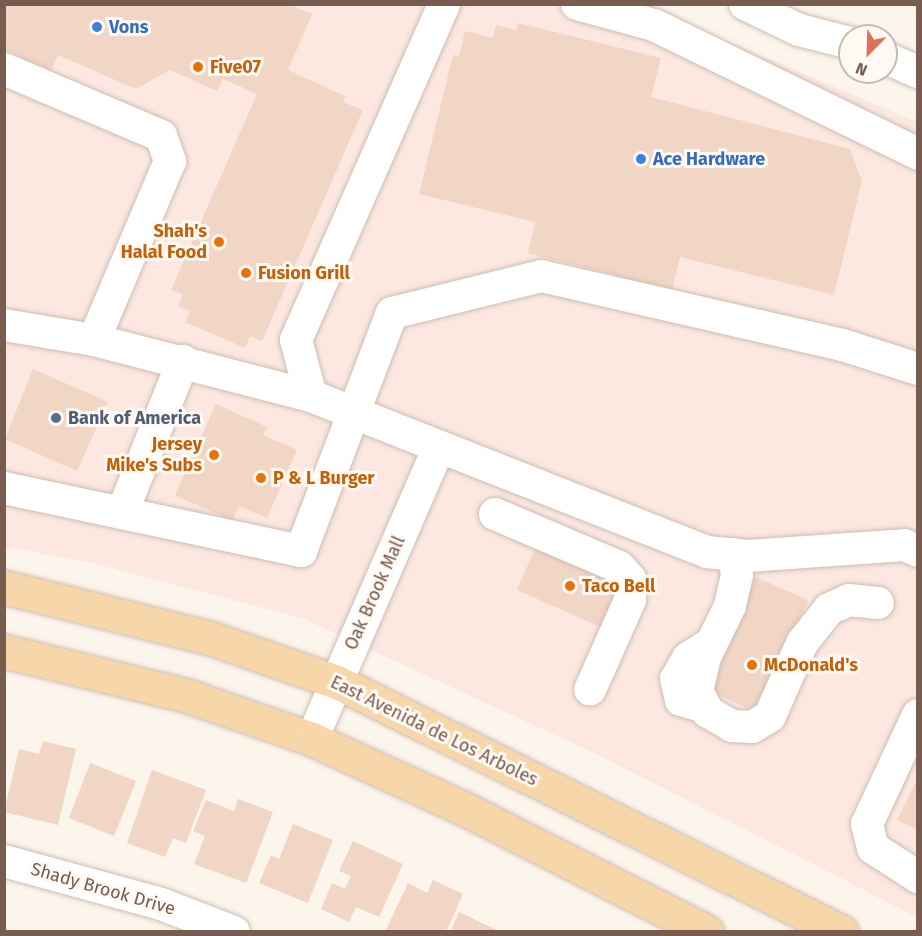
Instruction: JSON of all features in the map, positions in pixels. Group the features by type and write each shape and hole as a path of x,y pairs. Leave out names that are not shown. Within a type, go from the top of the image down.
{"main road":[{"name":"East Avenida de Los Arboles","path":"4,587 210,638 337,682 842,932"},
{"path":"4,651 188,696 312,739 465,809 707,932"}],"street":[{"path":"311,396 296,340 444,4"},
{"path":"577,4 654,25 918,154"},
{"path":"745,4 800,30 838,40"},
{"path":"898,63 918,72"},
{"path":"4,69 161,136 171,161 94,340"},
{"path":"4,488 301,551 392,314 541,276 843,345 918,369"},
{"path":"4,325 94,340 183,361 311,396 707,552 734,554 904,545 918,551"},
{"path":"122,513 183,361"},
{"name":"Oak Brook Mall","path":"312,739 439,447"},
{"path":"495,514 619,567 630,579 630,600 590,690"},
{"path":"734,554 737,575 730,606 712,643 688,658 676,679 681,700 702,706 732,726 752,727 770,716 802,643 829,609 849,600 878,603"},
{"path":"918,715 867,824 873,848 918,877"},
{"name":"Shady Brook Drive","path":"4,861 160,904 234,932"}],"shaded area":[{"path":"4,5 643,5 917,122 917,917 592,752 304,619 88,562 5,547"}],"building":[{"path":"4,5 290,5 312,14 288,70 345,96 343,102 363,110 262,341 250,336 245,348 185,322 190,311 178,306 183,294 171,290 257,94 223,79 217,91 170,70 136,89 58,55 51,70 4,49"},
{"name":"Ace Hardware","path":"518,23 661,58 651,97 850,149 862,181 834,295 680,257 672,289 528,253 535,222 419,194 453,55 459,56 465,31 493,38 496,25 516,30"},
{"name":"Bank of America","path":"33,369 108,402 77,471 5,439"},
{"path":"216,404 267,427 263,435 297,450 267,518 239,506 232,521 175,495"},
{"name":"Taco Bell","path":"537,544 624,582 603,628 517,590"},
{"name":"McDonald's","path":"756,577 808,600 759,713 707,690"},
{"path":"43,741 76,749 58,825 4,812 19,749 39,754"},
{"path":"90,763 136,781 114,836 69,818"},
{"path":"152,770 206,790 186,843 173,838 165,857 127,843"},
{"path":"918,777 918,830 897,820"},
{"path":"238,799 273,812 246,883 194,864 205,836 193,831 206,800 234,811"},
{"path":"293,824 333,840 308,903 259,883 271,855 279,859"},
{"path":"353,841 403,864 379,917 356,907 349,922 321,909 332,883 345,889 351,876 339,871"},
{"path":"433,880 463,894 446,932 385,932 408,883 427,893"},
{"path":"459,912 501,932 450,932"}],"place":[{"name":"Vons","path":"97,27"},
{"name":"Five07","path":"198,67"},
{"name":"Ace Hardware","path":"641,159"},
{"name":"Shah's Halal Food","path":"219,242"},
{"name":"Fusion Grill","path":"246,273"},
{"name":"Bank of America","path":"56,418"},
{"name":"Jersey Mike's Subs","path":"214,455"},
{"name":"P & L Burger","path":"261,478"},
{"name":"Taco Bell","path":"570,586"},
{"name":"McDonald's","path":"752,665"}]}
